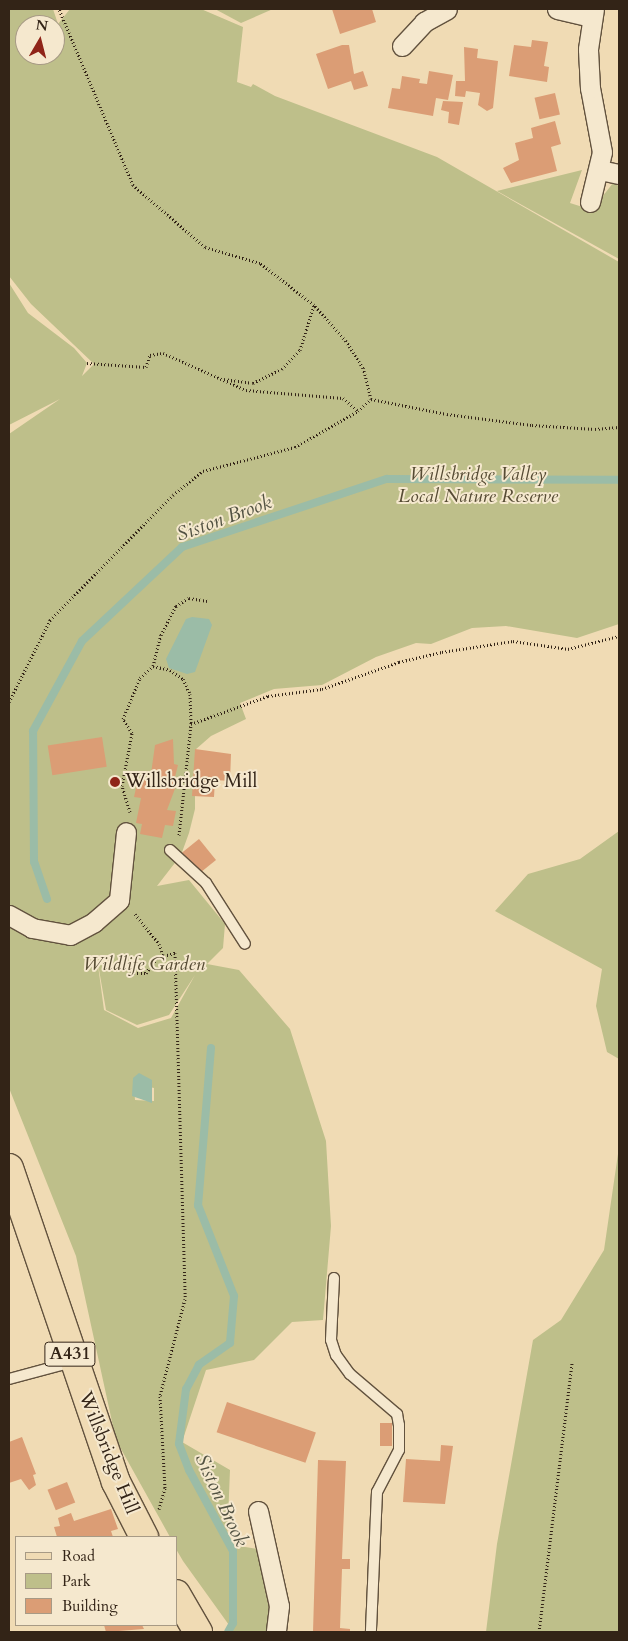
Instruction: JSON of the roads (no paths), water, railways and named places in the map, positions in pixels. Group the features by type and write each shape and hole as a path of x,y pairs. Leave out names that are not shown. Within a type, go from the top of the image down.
{"main road":[{"name":"Willsbridge Hill","path":"9,1168 21,1195 72,1362 116,1482 143,1536"}],"street":[{"path":"402,46 419,15 447,9"},
{"path":"556,9 593,13 590,88 602,152 600,170 590,202"},
{"path":"600,170 619,174"},
{"path":"9,915 32,928 70,935 94,922 119,900 126,832"},
{"path":"258,1511 279,1606 276,1632"}],"lane":[{"path":"170,850 206,883 244,944"},
{"path":"334,1278 331,1340 336,1356 350,1374 398,1414 399,1450 377,1492 371,1632"},
{"path":"9,1380 72,1362"}],"waterway":[{"name":"Siston Brook","path":"47,899 34,862 33,731 82,641 182,547 387,479 619,480"},
{"name":"Siston Brook","path":"211,1048 198,1205 234,1296 230,1343 199,1365 186,1389 179,1444 189,1470 233,1551 233,1623 228,1632"}],"place":[{"name":"Willsbridge Mill","path":"115,782"}],"park label":[{"name":"Willsbridge Valley Local Nature Reserve","path":"478,486"},
{"name":"Wildlife Garden","path":"144,965"}]}
